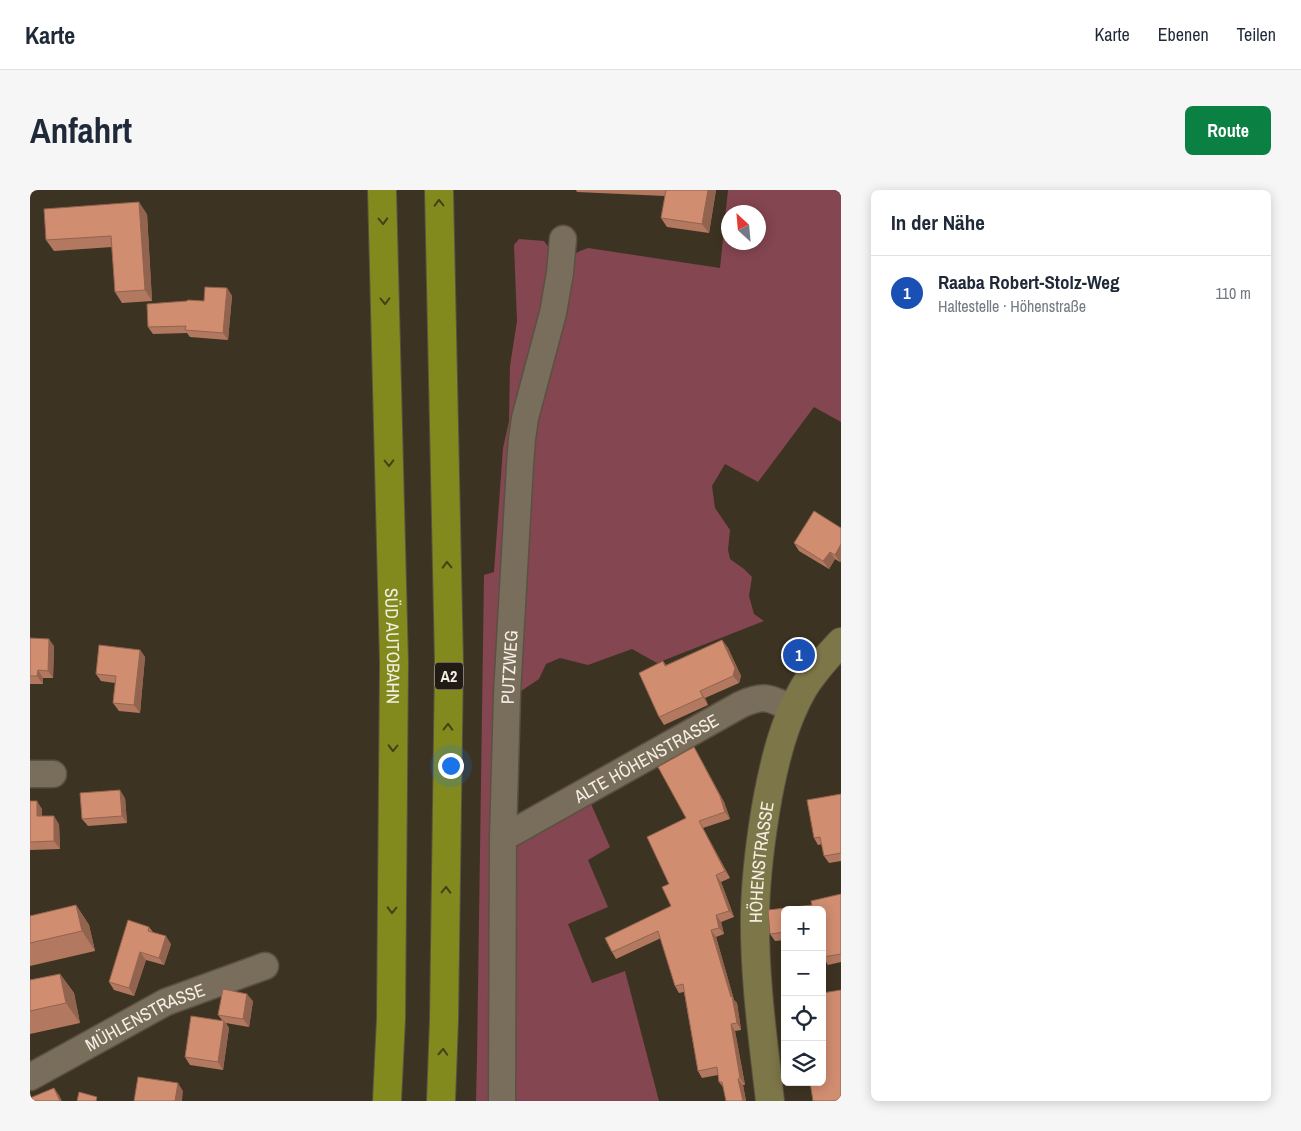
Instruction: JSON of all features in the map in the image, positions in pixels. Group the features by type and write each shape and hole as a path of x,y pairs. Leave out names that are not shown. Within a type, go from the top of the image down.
{"highway":[{"name":"SÜD AUTOBAHN","path":"382,190 394,663 391,1019 387,1101"},
{"name":"A2","path":"439,190 449,663 444,1020 440,1101"}],"street":[{"name":"PUTZWEG","path":"502,1101 503,838 507,694 522,439 531,395 553,312 560,273 563,238"},
{"name":"HÖHENSTRASSE","path":"770,1101 759,999 755,913 757,874 764,817 779,748 793,710 804,688 825,658 841,642"},
{"name":"ALTE HÖHENSTRASSE","path":"503,838 750,701 770,698 793,710"},
{"name":"MÜHLENSTRASSE","path":"30,1077 166,1002 265,966"}],"shaded area":[{"path":"728,190 841,190 841,422 814,407 758,482 725,464 712,486 715,508 730,530 728,550 730,559 752,577 749,596 754,614 764,621 657,663 632,649 588,665 560,658 546,664 539,679 512,697 526,465 573,255 588,248 720,268 722,250 766,250 766,205 726,205"},
{"path":"519,239 544,241 553,253 538,347 495,1101 476,1101 484,575 494,572 503,448 509,421 510,366 517,321 514,245"},
{"path":"588,797 610,847 588,860 608,907 568,924 592,983 625,971 659,1101 508,1101 510,838"}],"building":[{"path":"666,190 708,190 702,224 661,218"},
{"path":"139,202 145,290 115,292 111,236 46,240 44,209"},
{"path":"205,287 227,288 223,333 185,330 186,326 148,327 147,304 188,300 204,301"},
{"path":"814,511 841,528 841,544 835,555 830,552 823,561 794,543"},
{"path":"30,638 49,639 48,671 38,670 37,676 30,676"},
{"path":"722,640 735,668 733,676 700,691 703,697 659,717 639,673 663,661 665,666"},
{"path":"99,645 140,650 134,705 113,703 116,676 96,674"},
{"path":"694,747 720,796 725,812 699,821 725,871 716,875 729,911 716,915 719,928 711,930 732,996 737,1023 731,1024 740,1078 738,1079 743,1101 726,1101 722,1082 719,1082 717,1067 698,1071 683,984 675,986 658,931 612,952 605,938 671,906 662,887 669,884 647,837 686,818 658,767"},
{"path":"120,790 122,816 82,819 80,793"},
{"path":"841,794 841,853 824,856 820,837 814,838 807,800"},
{"path":"30,801 37,801 37,816 54,816 54,841 30,842"},
{"path":"841,894 841,954 826,956 826,906 803,906 812,905 811,901"},
{"path":"76,905 82,931 30,943 30,916"},
{"path":"781,909 781,933 770,934 768,910"},
{"path":"128,920 149,927 148,931 166,936 159,958 140,952 129,988 109,982"},
{"path":"60,974 66,1003 30,1011 30,980"},
{"path":"223,989 247,994 243,1019 218,1015"},
{"path":"841,990 841,1101 813,1101 811,1086 826,1086 826,992"},
{"path":"191,1016 224,1021 218,1062 185,1057"},
{"path":"138,1077 178,1083 175,1101 134,1101"},
{"path":"54,1088 60,1101 30,1101 30,1098"},
{"path":"79,1092 97,1097 96,1101 77,1101"}],"place":[{"name":"Raaba Robert-Stolz-Weg","path":"799,655"}]}
